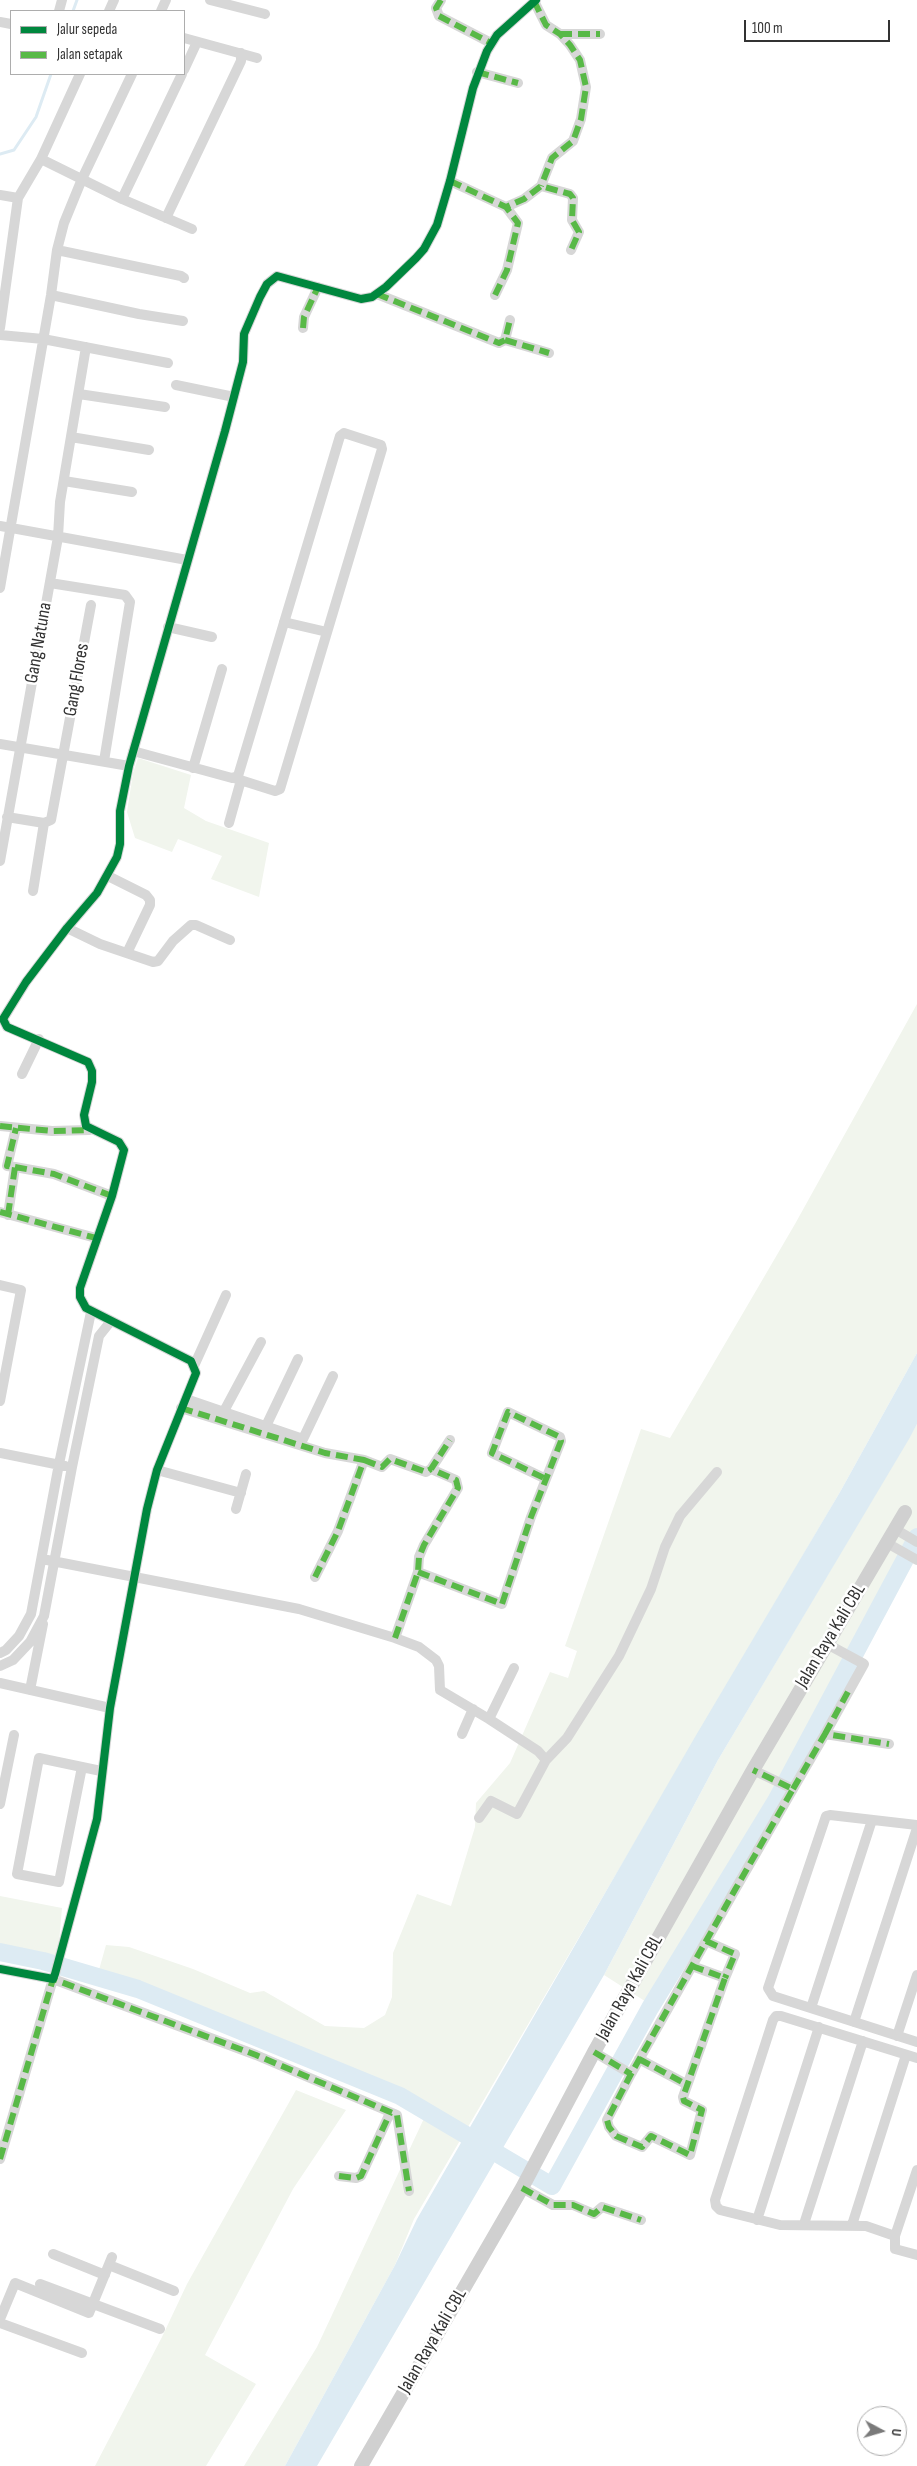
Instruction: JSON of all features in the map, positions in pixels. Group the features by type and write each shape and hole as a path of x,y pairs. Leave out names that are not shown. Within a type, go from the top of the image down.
{"main road":[{"name":"Jalan Raya Kali CBL","path":"361,2466 527,2191 594,2052 753,1770 904,1512"}],"street":[{"path":"210,0 265,14"},
{"path":"441,0 436,8 439,16 491,44"},
{"path":"89,1130 84,1120 92,1082 92,1071 88,1062 39,1039 2,1025 4,1016 16,998 67,928 97,893 108,876 120,849 120,812 128,766 244,362 244,334 267,284 277,276 361,299 378,294 416,258 437,225 477,72 491,44 535,1 546,25 560,34 580,60 584,71 585,99 573,141 552,158 541,186 524,199 506,207"},
{"path":"560,34 600,34"},
{"path":"185,38 257,58"},
{"path":"185,68 197,42"},
{"path":"166,218 241,61 241,53"},
{"path":"477,72 518,83"},
{"path":"0,328 18,198 41,159 80,75"},
{"path":"0,588 5,527 51,296 57,250 64,223 82,179 132,75"},
{"path":"122,199 182,75"},
{"path":"41,159 122,199 192,229"},
{"path":"450,181 506,207 518,223 507,270 496,295"},
{"path":"541,186 566,191 573,198 572,220 579,236 572,250"},
{"path":"0,195 18,198"},
{"path":"57,250 184,278"},
{"path":"303,328 304,317 318,287"},
{"path":"378,294 499,343 505,340 549,353"},
{"path":"51,296 183,321"},
{"path":"505,340 510,320"},
{"path":"0,335 42,339 168,362"},
{"name":"Gang Natuna","path":"0,861 58,537 64,481 86,347"},
{"path":"176,384 234,397"},
{"path":"79,394 165,407"},
{"path":"133,751 237,779 275,791 280,789 383,447 344,433 340,436 237,779 228,824"},
{"path":"71,437 149,450"},
{"path":"64,481 132,492"},
{"path":"5,527 188,560"},
{"path":"50,583 125,595 130,602 104,761"},
{"name":"Gang Flores","path":"44,823 52,820 91,605"},
{"path":"284,622 327,632"},
{"path":"168,627 212,637"},
{"path":"193,768 222,669"},
{"path":"0,744 128,766"},
{"path":"7,817 44,823 33,891"},
{"path":"108,876 146,895 150,902 127,953"},
{"path":"67,928 100,944 153,962 158,962 183,931 194,925 230,940"},
{"path":"22,1074 39,1039"},
{"path":"0,1126 52,1131 89,1130 118,1142 124,1150 112,1196 80,1288 80,1297 90,1312 191,1362 194,1366"},
{"path":"16,1128 7,1166 54,1174 112,1196"},
{"path":"15,1167 4,1214 96,1238"},
{"path":"0,1285 22,1290 0,1401"},
{"path":"0,2158 61,1955 96,1819 110,1708 134,1578 157,1470 195,1378 194,1366 226,1295"},
{"path":"0,1653 6,1650 19,1636 31,1614 58,1464 90,1312"},
{"path":"30,1690 72,1467 100,1336 111,1322"},
{"path":"223,1412 261,1342"},
{"path":"266,1426 298,1359"},
{"path":"184,1404 223,1412 303,1439 333,1376"},
{"path":"184,1404 325,1453 364,1460 382,1467 388,1458 426,1472 431,1469 450,1440"},
{"path":"418,1572 502,1604 561,1438 508,1412 492,1453 546,1479"},
{"path":"0,1453 72,1467"},
{"path":"315,1577 338,1531 364,1460"},
{"path":"395,1638 418,1572 419,1557 424,1545 458,1488 456,1480 431,1469"},
{"path":"157,1470 241,1494"},
{"path":"479,1818 491,1802 517,1814 546,1760 567,1738 619,1656 651,1589 665,1547 680,1516 717,1472"},
{"path":"236,1509 246,1474"},
{"path":"895,1529 913,1540"},
{"path":"887,1543 917,1560"},
{"path":"42,1559 299,1609 395,1638 419,1648 436,1660 439,1666 440,1690 489,1719 538,1752 546,1760"},
{"path":"0,1666 13,1660 30,1642 44,1616"},
{"path":"706,1941 735,1954 686,2084 684,2100 702,2110 690,2155 651,2136 642,2147 616,2136 609,2128 607,2120 629,2073 639,2059 791,1788 864,1664 827,1644"},
{"path":"489,1719 514,1668"},
{"path":"0,1684 110,1708"},
{"path":"462,1734 473,1709"},
{"path":"824,1734 889,1744"},
{"path":"0,1804 14,1735"},
{"path":"82,1767 59,1882 17,1874 39,1758 82,1767 101,1771"},
{"path":"753,1770 791,1788"},
{"path":"854,2022 917,1826 830,1815 823,1820 768,1988 772,1996 917,2042"},
{"path":"811,2008 872,1820"},
{"path":"692,1966 725,1978"},
{"path":"0,1969 54,1976 273,2062 397,2115 409,2191"},
{"path":"897,2036 917,1975"},
{"path":"895,2236 866,2226 780,2224 757,2220 720,2210 716,2206 715,2200 773,2020 776,2016 863,2040 917,2058"},
{"path":"757,2220 819,2027"},
{"path":"804,2224 863,2040"},
{"path":"594,2052 629,2073"},
{"path":"852,2225 906,2055"},
{"path":"639,2059 686,2084"},
{"path":"339,2176 356,2178 361,2176 390,2113"},
{"path":"917,2170 895,2236 895,2249 917,2255"},
{"path":"527,2191 554,2205 569,2204 594,2214 598,2209 641,2220"},
{"path":"53,2254 108,2265 174,2291"},
{"path":"0,2320 15,2283 89,2313 108,2265"},
{"path":"40,2284 160,2329"},
{"path":"0,2323 82,2353"}],"shaded area":[{"path":"138,758 191,775 184,808 206,821 269,843 259,897 211,879 222,856 178,839 172,852 135,838 127,812 133,773"},
{"path":"917,1004 917,1353 840,1492 414,2219 395,2265 285,2466 244,2466 317,2347 427,2112 400,2096 138,1989 97,1977 106,1945 129,1947 193,1969 250,1993 264,1991 325,2026 364,2028 385,2015 392,1997 393,1953 417,1894 451,1906 475,1827 476,1803 510,1763 550,1672 568,1678 577,1651 565,1646 641,1429 670,1438 795,1224"},
{"path":"917,1353 917,1424 909,1439 718,1760 604,1975 317,2466 285,2466 395,2265 417,2219 695,1737 840,1492"},
{"path":"917,1424 917,1539 651,2005 604,1975 718,1760"},
{"path":"0,1896 62,1908 57,1965 0,1952"},
{"path":"296,2090 346,2110 293,2189 205,2355 256,2384 206,2466 95,2466 162,2337 187,2284"}],"waterway":[{"path":"73,10 77,0"},
{"path":"0,154 14,150 36,117 51,75"},
{"path":"0,1952 43,1961 138,1989 400,2096 552,2186 650,2008 776,1801 917,1537"}],"marked path":[{"path":"441,0 436,8 439,16 491,43"},
{"path":"534,1 546,25 560,34 580,60 586,87 581,119 573,141 552,158 541,186"},
{"path":"560,34 600,34"},
{"path":"477,72 518,83"},
{"path":"450,181 506,207 524,199 541,186 570,194 573,198 572,220 579,232 571,250"},
{"path":"495,295 507,270 518,223 506,207"},
{"path":"303,328 304,317 318,287"},
{"path":"377,294 499,343 505,340 510,320"},
{"path":"505,340 549,353"},
{"path":"0,1126 52,1131 89,1130"},
{"path":"8,1215 15,1167 7,1166 16,1128"},
{"path":"15,1167 54,1174 112,1196"},
{"path":"0,1212 96,1238"},
{"path":"181,1408 325,1453 364,1460 338,1531 315,1577"},
{"path":"418,1572 502,1604 531,1517 561,1441 560,1437 508,1412 492,1453 546,1479"},
{"path":"395,1638 418,1572 419,1557 424,1545 458,1488 456,1480 431,1469 450,1440"},
{"path":"364,1460 382,1467 390,1459 426,1472 431,1469"},
{"path":"825,1734 850,1688"},
{"path":"793,1789 825,1734 889,1744"},
{"path":"692,1966 725,1978 683,2097 684,2101 702,2110 690,2155 651,2136 642,2147 616,2136 609,2127 607,2120 631,2074 736,1888 793,1789 753,1770"},
{"path":"706,1941 735,1954 725,1978"},
{"path":"0,2159 53,1979 256,2055 397,2115 409,2191"},
{"path":"594,2052 631,2074"},
{"path":"639,2059 686,2084"},
{"path":"339,2176 356,2178 361,2176 390,2113"},
{"path":"522,2188 553,2205 573,2205 594,2214 602,2207 641,2220"}],"cycle path":[{"path":"0,1969 53,1979 55,1974 97,1819 110,1708 147,1509 157,1470 196,1373 191,1361 86,1308 80,1297 80,1288 112,1196 124,1150 119,1142 86,1126 84,1115 92,1082 92,1071 88,1062 7,1027 3,1019 26,982 67,928 97,893 117,857 120,844 120,811 129,766 225,431 243,362 244,334 260,297 267,284 277,276 361,299 372,297 386,287 416,258 424,249 437,225 473,88 487,51 497,35 536,0"}]}
